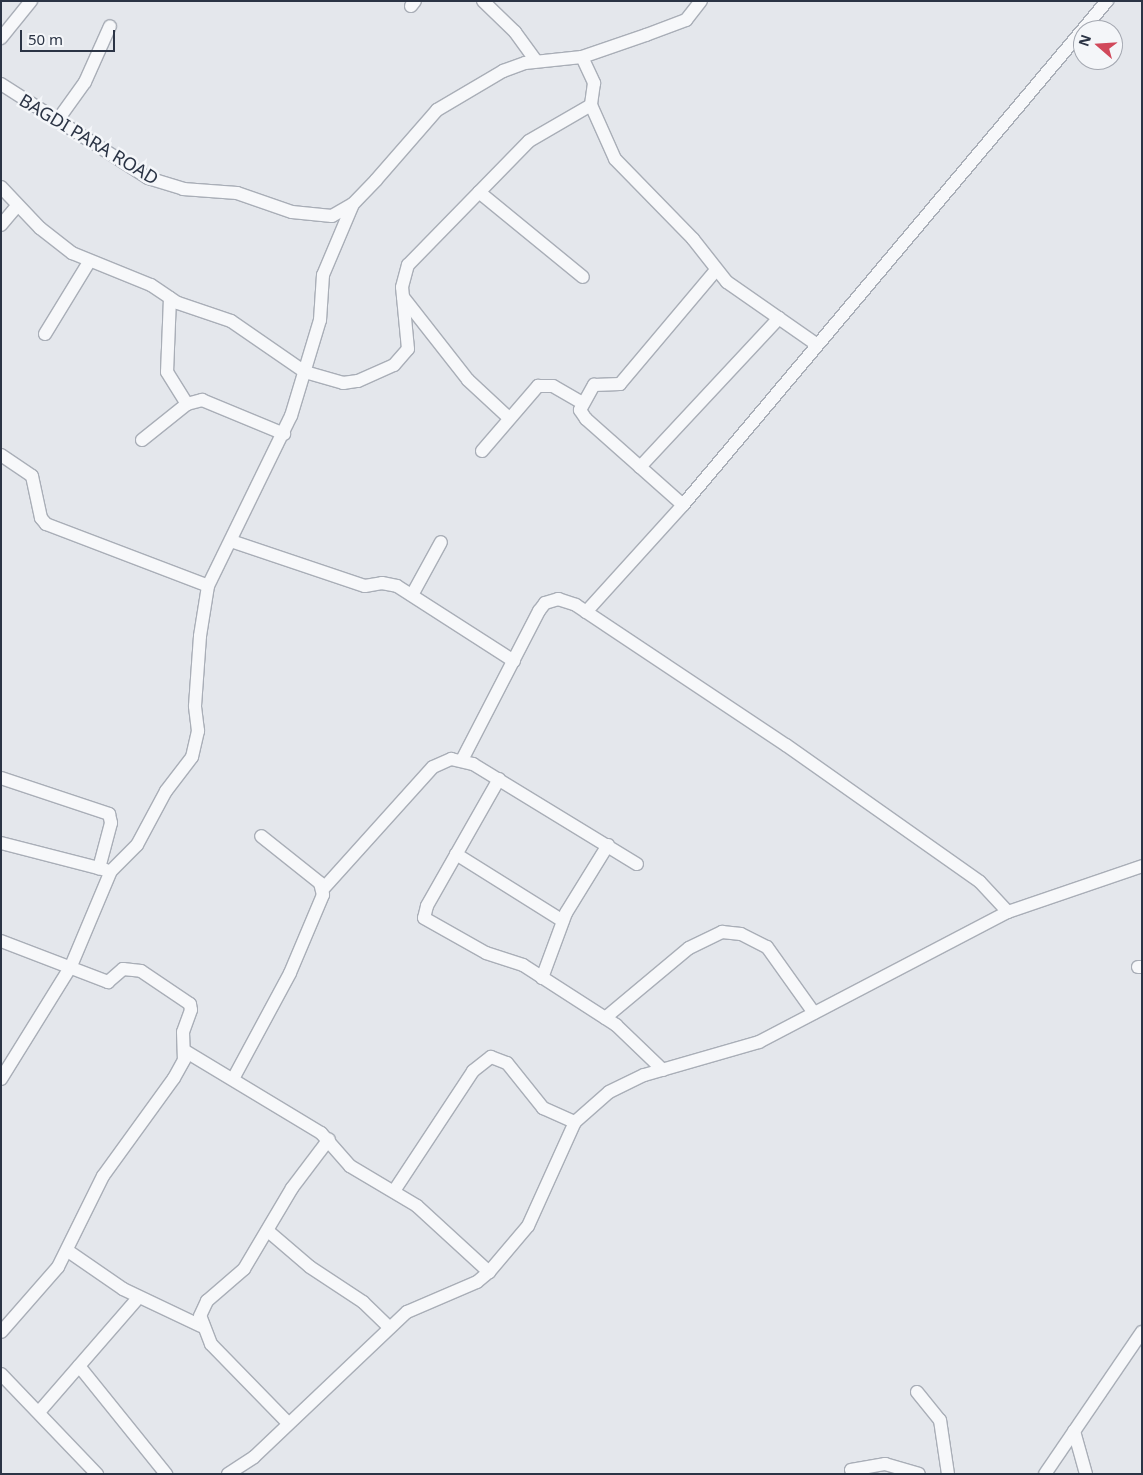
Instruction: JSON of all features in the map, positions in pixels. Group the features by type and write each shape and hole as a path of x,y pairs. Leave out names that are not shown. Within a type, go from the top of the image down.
{"street":[{"path":"1,38 31,1"},
{"path":"483,1 515,32 536,62"},
{"path":"105,870 137,845 166,791 192,757 198,732 195,706 200,636 208,586 284,434 320,320 323,275 353,204 437,110 503,71 536,62 582,57 686,20 700,1"},
{"path":"586,612 683,505 816,344 1107,1"},
{"path":"57,121 85,82 110,26"},
{"path":"582,57 594,83 591,105 615,159 693,239 716,270 740,294 816,344"},
{"name":"BAGDI PARA ROAD","path":"1,84 148,178 171,186 238,193 316,217 332,216 353,204"},
{"path":"1,187 54,240 89,262 151,285 170,298 231,321 305,372 343,383 369,378 394,365 408,349 403,297 408,265 529,141 591,105"},
{"path":"479,192 582,277"},
{"path":"1,225 18,206"},
{"path":"46,334 89,262"},
{"path":"582,403 599,382 620,384 716,270"},
{"path":"403,297 468,380 509,418"},
{"path":"170,298 167,372 187,404"},
{"path":"640,467 779,318"},
{"path":"482,451 530,393 544,384 561,389 582,403 586,419 683,505"},
{"path":"142,440 187,404 202,400 214,403 284,434"},
{"path":"1,455 32,476 41,518 46,524 208,586"},
{"path":"231,541 357,583 390,583 412,595 514,661"},
{"path":"412,595 441,542"},
{"path":"462,760 545,603 558,599 586,612 786,745 980,882 1008,912"},
{"path":"233,1080 290,973 323,889 433,768 443,760 462,760 498,779 637,864"},
{"path":"1,778 109,814 111,822 105,870 71,966 1,1079"},
{"path":"498,779 427,906 424,913 427,922 486,953 511,958 630,1035 663,1070"},
{"path":"260,836 323,889"},
{"path":"1,842 105,870"},
{"path":"542,978 563,922 608,846"},
{"path":"456,854 563,922"},
{"path":"228,1474 254,1457 390,1328 420,1305 477,1282 489,1272 528,1226 574,1122 609,1092 663,1070 739,1050 1008,912 1142,866"},
{"path":"605,1018 689,948 722,932 741,934 766,947 814,1013"},
{"path":"1,941 71,966 108,982 123,969 141,971 190,1004 184,1032 185,1051 174,1078 103,1176 68,1251 1,1332"},
{"path":"185,1051 329,1139 350,1166 394,1191 432,1218 489,1272"},
{"path":"394,1191 473,1071 490,1057 507,1063 543,1108 574,1122"},
{"path":"200,1326 202,1307 244,1269 292,1188 329,1139"},
{"path":"268,1231 310,1267 363,1302 390,1328"},
{"path":"68,1251 139,1297 200,1326 211,1344 288,1423"},
{"path":"39,1412 139,1297"},
{"path":"1045,1474 1142,1332"},
{"path":"79,1366 166,1474"},
{"path":"1,1374 97,1474"},
{"path":"917,1392 940,1420 948,1474"},
{"path":"1074,1431 1086,1474"},
{"path":"851,1470 885,1464 919,1474"}]}
